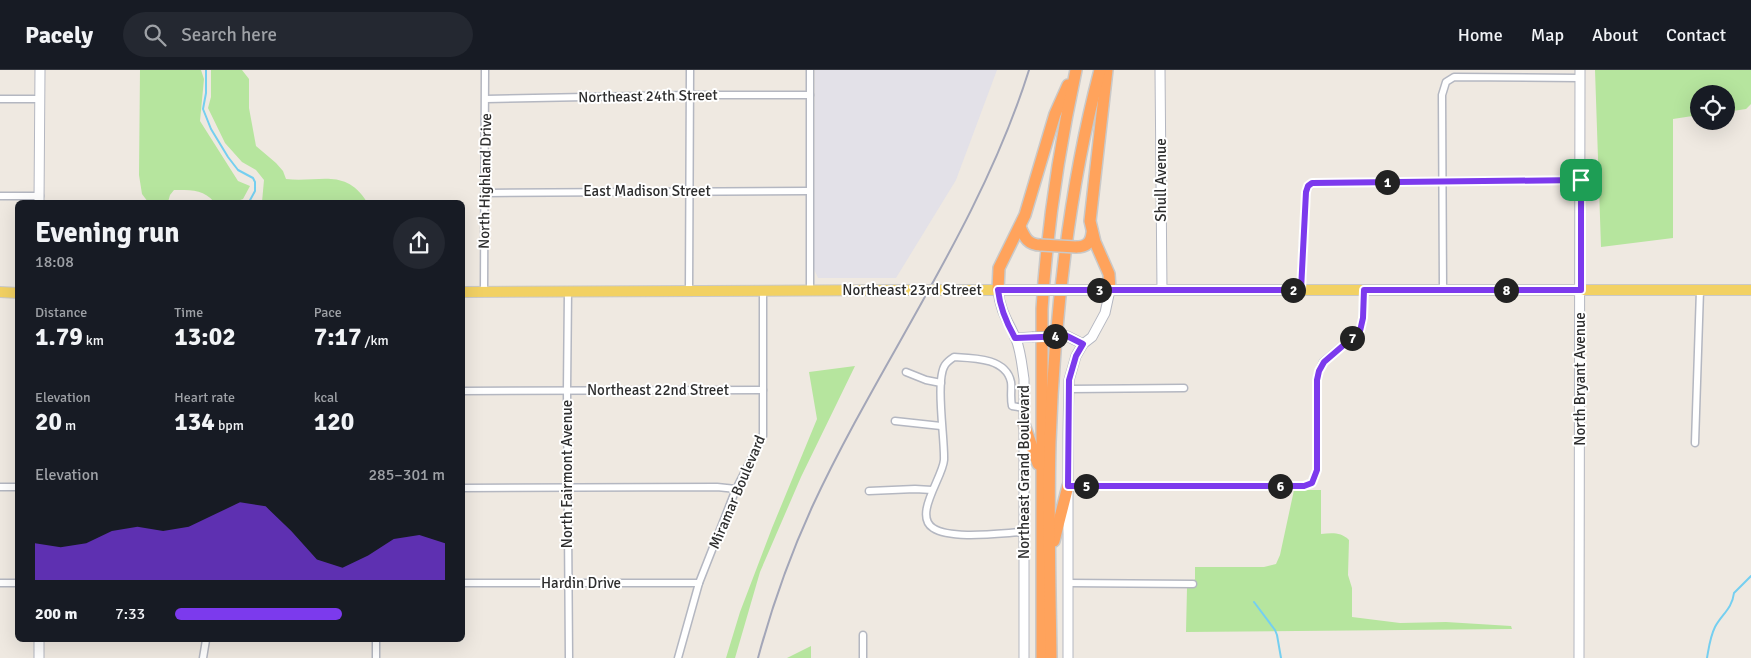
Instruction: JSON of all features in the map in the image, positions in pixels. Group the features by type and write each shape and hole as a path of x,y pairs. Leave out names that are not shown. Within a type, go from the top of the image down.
{"highway":[{"path":"998,290 1000,268 1020,227 1054,114 1076,70"},
{"path":"1042,658 1042,309 1045,256 1061,141 1076,70"},
{"path":"1051,658 1051,421 1061,301 1079,169 1100,70"},
{"path":"1107,70 1090,221 1092,233 1109,274 1110,290"},
{"path":"1020,227 1026,239 1034,245 1086,246 1092,233"},
{"path":"1024,424 1042,475"},
{"path":"1050,555 1068,486"}],"main road":[{"path":"40,70 40,200"},
{"name":"Shull Avenue","path":"1160,70 1162,290"},
{"name":"North Bryant Avenue","path":"1579,658 1580,74"},
{"name":"Northeast 23rd Street","path":"465,292 762,290 1751,290"},
{"name":"Northeast Grand Boulevard","path":"998,290 999,302 1004,317 1015,338 1024,379 1024,658"},
{"path":"1068,658 1069,389 1071,370 1083,344 1092,337 1102,320 1109,303 1110,290"},
{"path":"0,292 15,292"},
{"path":"1015,338 1067,336 1083,344"},
{"path":"39,642 39,658"}],"street":[{"name":"North Highland Drive","path":"484,292 485,70"},
{"path":"689,291 690,70"},
{"path":"810,70 810,291"},
{"path":"1443,290 1442,96 1446,82 1454,77 1580,74"},
{"name":"Northeast 24th Street","path":"486,99 810,95"},
{"path":"0,99 40,99"},
{"path":"1301,290 1305,201 1308,186 1312,183 1581,180"},
{"name":"East Madison Street","path":"485,192 810,191"},
{"path":"0,196 40,200"},
{"name":"Miramar Boulevard","path":"678,658 699,582 736,489 763,436 762,290"},
{"path":"1068,486 1304,486 1312,483 1317,470 1317,380 1319,371 1324,362 1360,331 1363,318 1364,290"},
{"path":"1695,443 1700,290"},
{"name":"North Fairmont Avenue","path":"568,291 569,658"},
{"path":"1024,408 1012,406 1011,384 1002,366 979,359 954,357 944,365 941,383 943,465 926,509 928,521 932,528 957,535 1024,532"},
{"path":"906,372 926,380 941,383"},
{"path":"1069,389 1184,388"},
{"name":"Northeast 22nd Street","path":"465,391 763,390"},
{"path":"895,421 941,426"},
{"path":"465,488 717,486 736,489"},
{"path":"0,487 15,487"},
{"path":"869,491 932,490"},
{"name":"Hardin Drive","path":"465,584 699,582"},
{"path":"0,583 15,583"},
{"path":"1068,583 1193,584"},
{"path":"863,635 863,658"},
{"path":"204,658 206,642"},
{"path":"376,642 376,658"}],"shaded area":[{"path":"815,70 997,70 956,180 896,278 818,278 814,269"}],"green space":[{"path":"140,70 201,70 204,79 200,121 238,181 250,186 243,199 212,200 201,192 174,190 169,200 146,200 142,194 139,175"},
{"path":"211,70 242,70 249,79 249,108 256,146 276,163 283,171 286,179 340,180 350,184 359,191 366,200 262,200 264,180 256,170 242,162 225,143 208,108 211,97"},
{"path":"1595,70 1751,70 1751,104 1746,109 1735,111 1735,85 1690,85 1690,116 1673,119 1673,238 1601,247"},
{"path":"855,366 801,477 760,572 735,658 726,658 740,612 817,419 809,372"},
{"path":"1294,490 1321,490 1321,534 1340,534 1349,540 1348,575 1352,588 1352,617 1400,623 1446,622 1511,626 1512,629 1186,632 1187,588 1195,579 1195,567 1264,567 1276,564 1280,555"},
{"path":"811,646 811,658 787,658"}],"waterway":[{"path":"206,70 206,93 203,109 211,129 228,157 238,170 253,178 255,191 250,200"},
{"path":"1707,658 1715,627 1729,607 1734,593 1751,576"},
{"path":"1254,602 1275,630 1281,658"}],"railway":[{"path":"758,658 782,581 813,505 869,397 957,238 984,183 1008,127 1029,70"}],"route":[{"path":"1581,180 1581,290 1364,290 1363,318 1360,331 1331,354 1319,371 1317,380 1317,470 1312,483 1304,486 1068,486 1069,380 1076,356 1083,344 1067,336 1015,338 1004,317 999,302 998,290 1301,290 1305,201 1308,186 1312,183 1581,180"}]}
